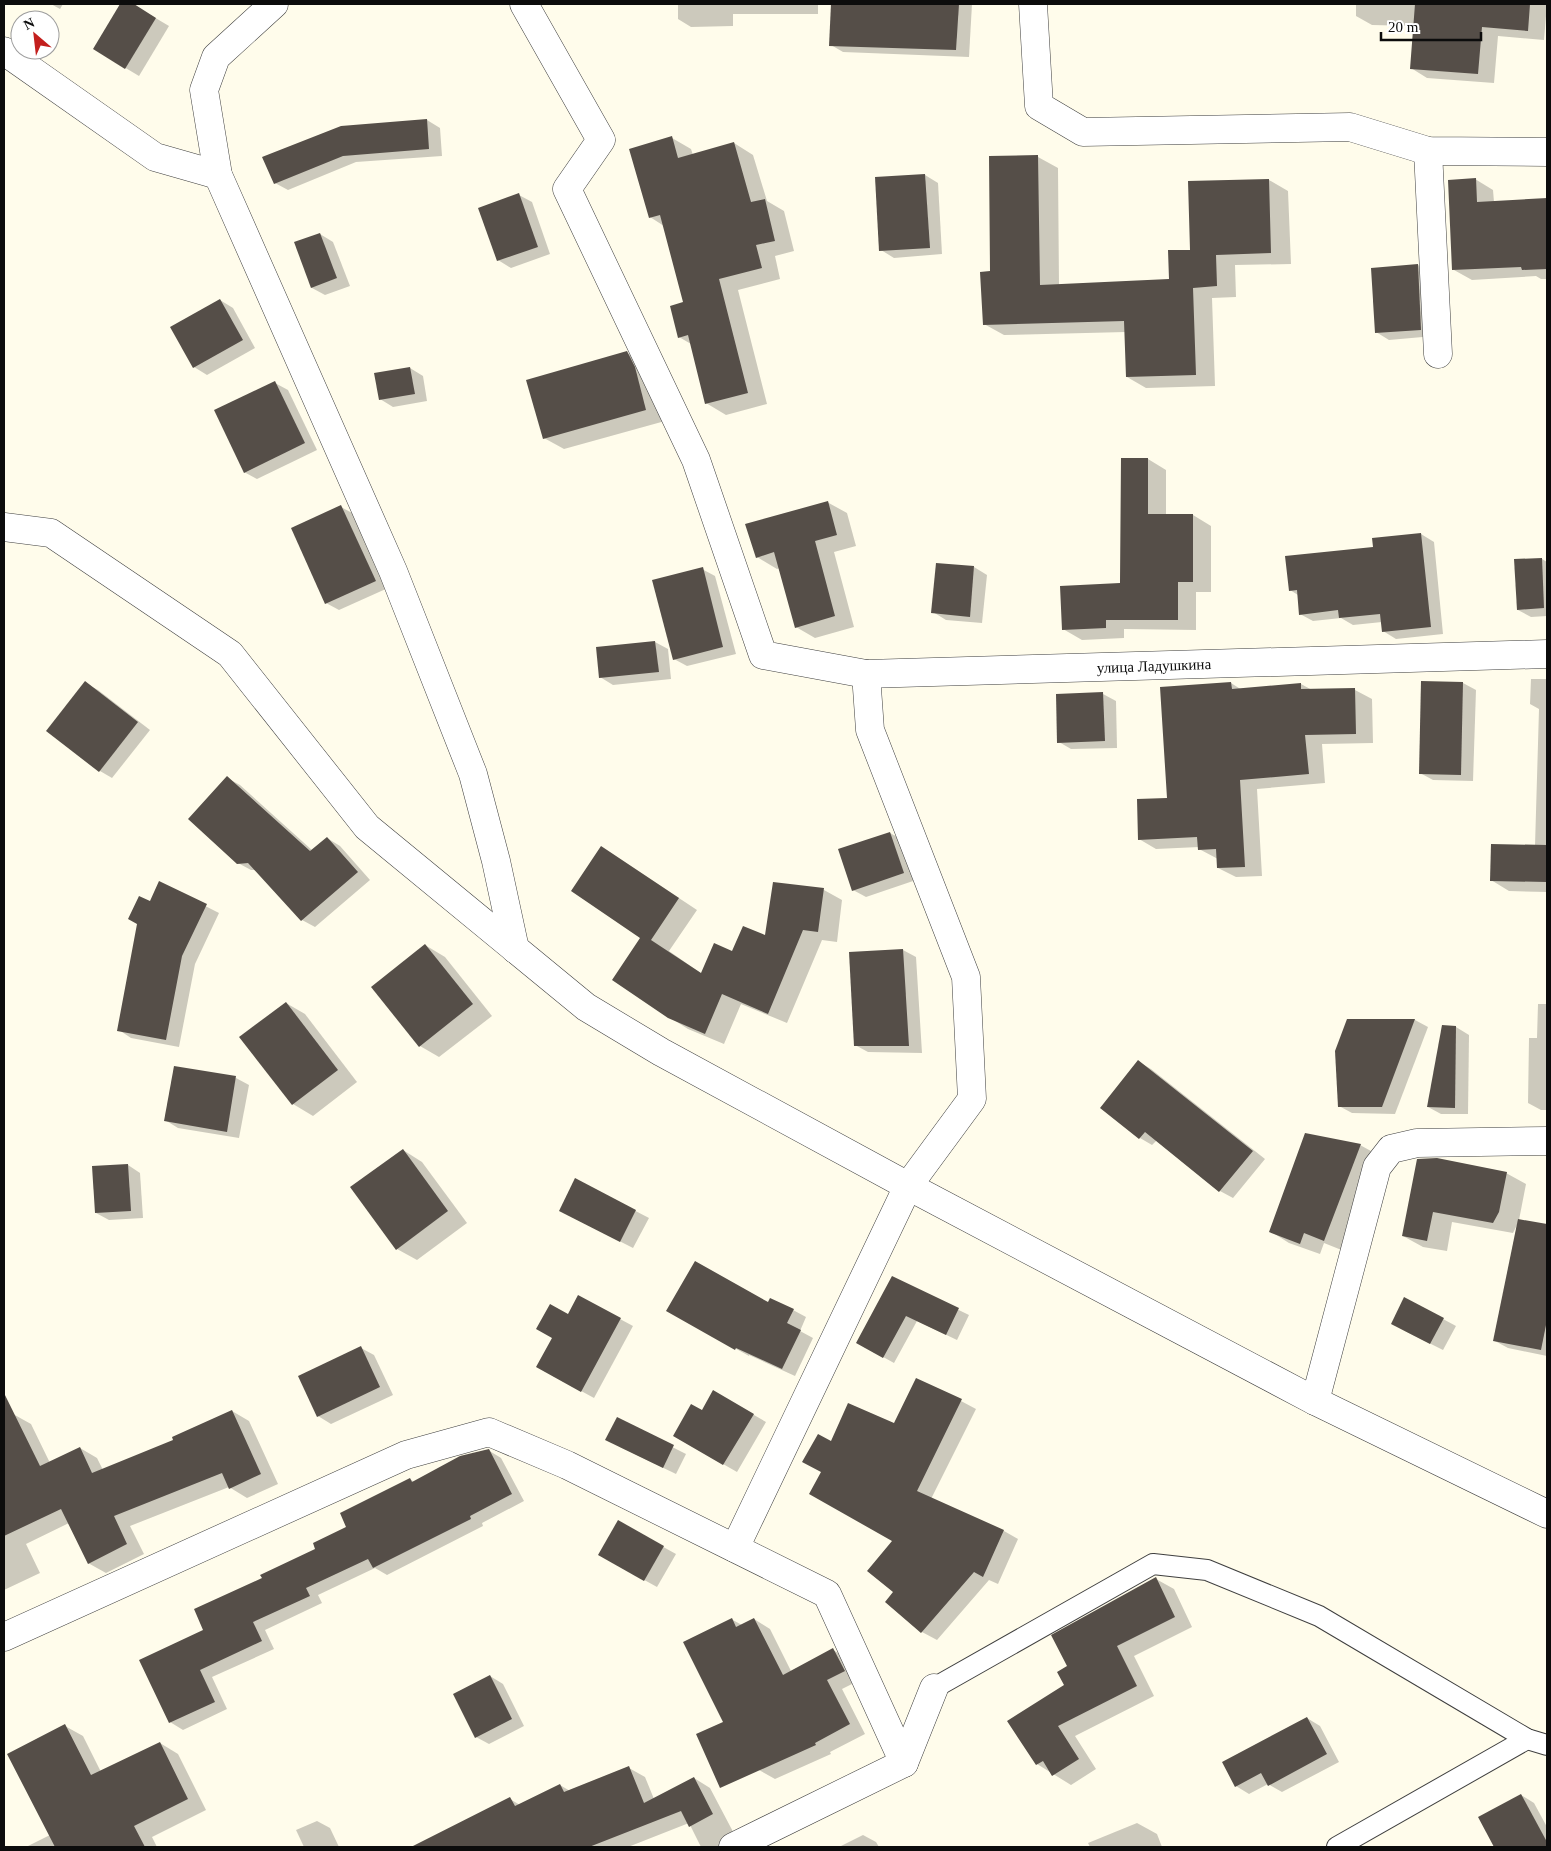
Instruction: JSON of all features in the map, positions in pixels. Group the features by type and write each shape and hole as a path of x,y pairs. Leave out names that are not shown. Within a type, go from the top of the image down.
{"street":[{"path":"274,4 216,57 204,90 218,175 393,571 473,774 496,862 515,949"},
{"name":"улица Ладушкина","path":"524,4 601,140 567,189 696,460 763,654 866,674 1547,654"},
{"path":"1033,4 1039,106 1082,132 1350,127 1428,151 1547,152"},
{"path":"4,51 155,157 218,175"},
{"path":"1428,151 1438,354"},
{"path":"4,527 51,533 230,654 367,827 586,1006 661,1052 908,1186 1315,1401 1547,1514"},
{"path":"735,1548 908,1186 972,1099 966,977 870,730 866,674"},
{"path":"1315,1401 1378,1167 1391,1149 1416,1143 1547,1141"},
{"path":"4,1638 406,1455 489,1432 567,1465 827,1594 904,1763"},
{"path":"733,1847 904,1763 934,1688"}],"lane":[{"path":"934,1688 1153,1564 1207,1570 1319,1616 1527,1739 1547,1745"},
{"path":"1337,1847 1527,1739"}],"building":[{"path":"120,4 134,4 156,18 125,69 93,49"},
{"path":"831,4 959,4 956,50 829,46"},
{"path":"1415,4 1530,4 1528,31 1482,27 1478,74 1410,69"},
{"path":"427,119 429,149 343,156 274,184 262,157 341,126"},
{"path":"672,136 678,158 734,142 751,202 765,199 775,241 756,245 762,268 719,279 748,393 705,404 688,335 678,338 670,306 683,302 660,215 649,218 629,149"},
{"path":"1038,155 1040,285 1169,279 1168,250 1190,250 1188,181 1269,179 1271,253 1216,255 1217,286 1193,288 1196,375 1126,377 1124,321 983,325 980,272 990,271 989,156"},
{"path":"925,174 930,248 879,251 875,177"},
{"path":"1476,178 1477,202 1547,198 1547,269 1522,270 1521,267 1452,270 1448,180"},
{"path":"519,193 538,247 497,261 478,208"},
{"path":"320,233 337,278 311,288 294,242"},
{"path":"1418,264 1421,330 1375,333 1371,268"},
{"path":"220,299 243,340 193,368 170,327"},
{"path":"627,351 635,367 646,410 543,439 526,380"},
{"path":"410,367 415,394 379,400 374,373"},
{"path":"275,381 305,443 244,473 214,410"},
{"path":"1121,458 1148,458 1148,514 1193,514 1193,582 1178,582 1178,620 1106,620 1106,628 1062,630 1060,586 1120,583"},
{"path":"828,501 837,535 815,541 835,616 795,628 774,552 756,558 745,524"},
{"path":"341,505 376,581 325,604 291,528"},
{"path":"1421,533 1431,627 1382,632 1380,614 1339,618 1338,610 1299,615 1297,590 1289,591 1285,556 1373,547 1372,538"},
{"path":"1542,558 1544,608 1517,610 1514,559"},
{"path":"936,563 974,566 970,617 931,613"},
{"path":"703,567 723,647 673,660 652,580"},
{"path":"655,641 659,672 599,678 596,647"},
{"path":"85,681 138,722 99,772 46,731"},
{"path":"1421,681 1463,682 1461,775 1419,774"},
{"path":"1231,682 1232,689 1301,683 1301,689 1355,688 1356,734 1305,735 1309,774 1240,780 1245,867 1217,868 1216,849 1198,850 1197,837 1138,840 1137,799 1167,798 1160,687"},
{"path":"1103,692 1105,741 1057,743 1056,694"},
{"path":"227,776 310,851 327,837 358,872 301,921 248,863 237,864 188,819"},
{"path":"890,832 904,873 852,891 838,849"},
{"path":"1491,844 1547,845 1547,882 1490,881"},
{"path":"601,846 679,898 651,940 701,973 714,943 732,951 743,926 765,935 773,882 824,888 818,932 803,930 768,1014 722,994 705,1034 668,1018 612,980 640,938 571,891"},
{"path":"159,881 207,904 182,956 166,1040 117,1031 137,924 128,919 139,896 150,901"},
{"path":"425,944 473,1004 419,1047 371,987"},
{"path":"903,949 909,1046 854,1046 849,952"},
{"path":"286,1002 338,1070 292,1105 239,1037"},
{"path":"1347,1019 1415,1019 1382,1107 1338,1107 1335,1051"},
{"path":"1442,1025 1456,1026 1455,1108 1427,1107"},
{"path":"1138,1060 1253,1151 1219,1192 1145,1132 1139,1139 1100,1108"},
{"path":"174,1066 236,1076 227,1132 164,1121"},
{"path":"1305,1133 1361,1144 1324,1241 1304,1233 1300,1244 1269,1232"},
{"path":"403,1149 448,1211 396,1250 350,1187"},
{"path":"1437,1158 1507,1172 1499,1212 1493,1223 1433,1212 1427,1241 1402,1236 1417,1159"},
{"path":"128,1164 131,1211 95,1213 92,1166"},
{"path":"575,1178 636,1210 620,1242 559,1211"},
{"path":"1518,1219 1547,1224 1547,1320 1541,1350 1493,1341"},
{"path":"695,1261 768,1302 770,1298 794,1309 787,1323 801,1330 782,1369 736,1348 735,1350 666,1311"},
{"path":"892,1276 959,1308 946,1335 906,1316 883,1358 856,1343"},
{"path":"578,1295 621,1318 581,1392 536,1367 552,1338 536,1329 550,1304 568,1314"},
{"path":"1404,1297 1444,1318 1430,1344 1391,1324"},
{"path":"361,1346 380,1387 317,1417 298,1376"},
{"path":"916,1378 962,1399 917,1491 1004,1530 983,1577 974,1572 921,1633 885,1602 893,1592 867,1571 892,1541 809,1494 821,1472 802,1462 818,1434 831,1441 848,1403 894,1423"},
{"path":"713,1390 754,1414 723,1465 673,1436 691,1404 702,1410"},
{"path":"4,1393 40,1466 80,1447 92,1473 173,1440 172,1437 232,1410 261,1474 229,1489 222,1473 114,1516 127,1544 88,1564 61,1509 4,1536"},
{"path":"617,1417 674,1445 663,1468 605,1440"},
{"path":"489,1449 512,1494 470,1516 471,1519 373,1568 368,1559 306,1588 310,1596 253,1622 262,1641 200,1670 215,1702 169,1723 139,1660 203,1630 194,1609 262,1578 260,1575 315,1549 313,1543 346,1527 340,1513 410,1478 412,1482 460,1456"},
{"path":"618,1520 664,1546 644,1581 598,1555"},
{"path":"1156,1577 1175,1617 1117,1646 1137,1686 1058,1726 1079,1759 1052,1776 1043,1761 1036,1765 1007,1721 1064,1685 1057,1672 1067,1666 1051,1635"},
{"path":"732,1618 736,1627 754,1618 783,1675 833,1648 845,1671 827,1680 850,1724 815,1743 816,1745 720,1788 696,1734 723,1722 683,1642"},
{"path":"490,1675 512,1719 475,1738 453,1694"},
{"path":"1307,1717 1327,1754 1268,1786 1261,1773 1235,1787 1222,1762"},
{"path":"65,1724 91,1775 160,1742 188,1799 134,1826 145,1847 55,1847 7,1754"},
{"path":"629,1766 644,1803 694,1777 713,1814 689,1827 681,1811 589,1847 411,1847 510,1797 515,1806 560,1784 564,1792"},
{"path":"1521,1794 1547,1842 1547,1847 1494,1847 1478,1817"}]}
